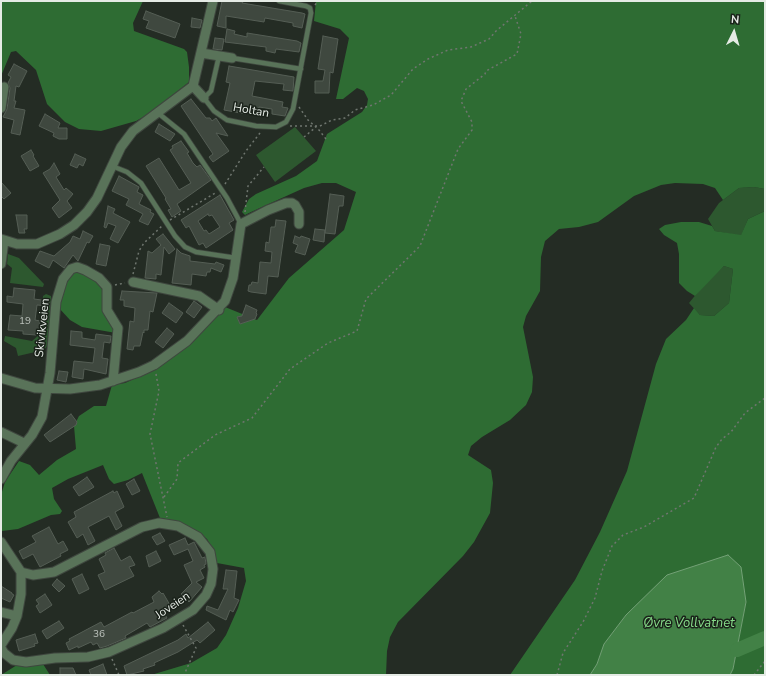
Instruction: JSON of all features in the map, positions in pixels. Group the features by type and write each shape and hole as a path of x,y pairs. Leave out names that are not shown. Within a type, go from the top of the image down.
{"street":[{"path":"1,264 2,239 17,244 37,244 60,234 74,225 87,212 97,198 121,147 133,130 193,86 213,1"},
{"path":"201,53 232,58"},
{"name":"Holtan","path":"193,86 204,98"},
{"path":"1,108 4,87"},
{"path":"1,378 19,384 46,389 70,389 113,381 139,372 154,364 186,341 219,310 230,290 243,223 268,210 286,203 292,203 295,204 299,212 299,224"},
{"name":"Skivikveien","path":"1,479 10,461 37,427 42,417 50,373 56,302 66,275 71,269 81,268 99,278 107,286"},
{"path":"133,282 199,296 219,310"},
{"path":"107,286 107,310 118,328 113,381"},
{"path":"1,432 24,443"},
{"name":"Joveien","path":"1,648 4,654 13,660 26,662 55,658 88,657 109,652 153,633 179,619 198,605 206,595 212,579 212,561 208,548 198,537 178,526 167,523 150,524 142,527 54,572 33,575 21,572"},
{"path":"1,542 21,572 21,594 17,616 12,628 1,645"},
{"path":"1,612 17,616"}],"lane":[{"name":"Holtan","path":"204,98 214,111 222,118 234,122 276,127 286,122 291,115 295,101 311,10 306,6 279,1"},
{"path":"204,98 211,91 219,56"},
{"path":"232,58 301,69"},
{"path":"158,113 184,134 243,223"},
{"path":"112,166 127,172 141,183 181,243 191,250 236,258"}],"path":[{"path":"304,137 316,127 332,120 345,118 355,110 373,105 391,95 405,77 423,62 448,50 471,47 486,42 496,31 532,1"},
{"path":"164,497 176,480 178,463 215,435 252,418 290,369 328,343 357,331 366,299 420,246 458,149 472,130 472,122 461,101 466,89 485,74 486,71 517,54 521,34 515,16"},
{"path":"295,101 308,120 326,139"},
{"path":"290,126 316,127"},
{"path":"221,189 246,151 266,127"},
{"path":"243,223 248,186 264,167"},
{"path":"107,286 133,282"},
{"path":"154,364 159,391 150,434 164,497 167,523"},
{"path":"557,675 563,653 583,622 595,598 602,571 612,546 623,535 644,527 694,498 716,447 722,439 731,432 745,413 765,398"},
{"path":"179,619 196,648 184,675"},
{"path":"109,652 119,675"},
{"path":"754,675 765,661"}],"shaded area":[{"path":"1,1 143,1 133,23 134,31 184,49 187,52 189,82 149,114 136,121 101,131 79,129 65,122 47,104 36,70 16,51 11,52 1,76"},
{"path":"316,1 765,1 765,189 754,187 739,188 723,200 715,188 703,184 675,183 661,185 634,196 598,222 579,227 559,229 545,241 541,257 540,291 526,316 523,327 533,377 532,392 526,405 510,420 482,437 471,446 468,455 491,470 493,483 490,513 474,542 463,556 398,622 390,637 387,651 386,675 151,675 191,663 217,648 226,635 238,608 246,581 244,568 217,563 214,552 207,539 195,530 176,521 160,518 142,473 128,480 114,484 109,479 103,465 68,479 52,488 54,499 62,511 60,514 51,515 18,529 2,531 1,529 1,495 5,482 19,461 30,465 39,475 57,460 76,449 74,426 79,416 94,406 106,406 112,385 125,383 147,373 200,333 225,307 257,320 289,278 344,230 356,192 336,183 322,183 304,188 245,215 242,212 249,199 256,194 296,176 317,161 327,134 362,112 367,105 368,99 364,91 357,88 343,99 336,99 349,38 340,29 314,21"},
{"path":"295,127 316,151 275,182 256,155"},
{"path":"754,187 765,189 765,211 748,219 741,236 715,231 708,219 719,203 739,188"},
{"path":"765,211 765,675 730,675 733,669 746,602 626,615 604,644 597,664 590,675 510,675 575,580 600,532 627,471 656,364 666,339 686,320 694,308 700,315 714,316 729,303 733,269 724,266 695,296 679,283 679,254 677,243 664,235 659,229 665,225 681,222 699,222 712,226 715,231 741,235 748,219"},
{"path":"8,254 19,258 44,284 43,287 10,283 12,268 7,264"},
{"path":"724,266 733,269 729,303 714,316 700,315 689,303 702,287"},
{"path":"71,271 86,272 102,286 116,333 82,327 70,320 59,308 64,281"},
{"path":"46,294 51,296 47,346 44,350 18,356 16,348 4,341 5,336 32,341 40,334 42,328 43,296"},
{"path":"43,664 50,675 1,675 17,665"}],"water":[{"name":"Øvre Vollvatnet","path":"728,555 741,567 746,602 733,669 730,675 590,675 597,664 604,644 626,615 667,575"}],"building":[{"path":"222,1 237,1 305,14 302,28 293,26 293,23 265,18 264,22 226,16 226,28 217,26"},
{"path":"146,11 180,24 175,38 146,28 149,21 143,19"},
{"path":"192,18 202,20 200,28 191,27"},
{"path":"227,29 235,31 234,34 247,37 247,33 297,41 301,43 299,52 276,49 275,53 266,51 266,47 225,42"},
{"path":"323,36 338,39 333,73 330,72 329,93 315,93 315,81 323,81 325,70 318,69"},
{"path":"215,38 224,39 222,50 213,49"},
{"path":"14,64 27,71 19,87 16,86 14,101 16,101 14,108 25,110 20,135 11,133 14,120 3,117 7,109 10,88 8,83 11,77 8,75"},
{"path":"229,66 294,77 293,91 283,90 284,84 255,81 252,96 283,102 282,107 288,108 285,116 272,114 272,109 259,107 259,110 247,108 246,114 224,110 230,83 226,82"},
{"path":"191,99 206,118 210,118 212,121 216,118 228,136 216,133 229,151 213,162 209,157 213,154 181,106"},
{"path":"45,114 60,123 58,128 67,128 67,139 59,139 53,136 54,133 39,126"},
{"path":"159,124 175,134 170,141 155,132"},
{"path":"181,141 189,152 187,153 193,163 197,167 200,165 211,180 177,204 181,211 172,217 168,210 171,209 165,199 166,198 146,166 159,158 179,190 191,183 170,150 173,148 172,146"},
{"path":"31,150 39,166 30,171 21,156"},
{"path":"75,154 86,159 83,166 79,164 77,168 70,165"},
{"path":"54,163 60,174 56,177 64,190 66,188 73,194 67,201 72,208 59,218 52,208 60,200 43,173 50,169"},
{"path":"119,176 139,187 137,192 143,195 139,204 151,210 150,212 154,214 148,225 139,221 143,214 126,205 129,199 112,191"},
{"path":"1,182 11,193 4,199 1,196"},
{"path":"330,194 344,196 343,206 339,206 335,234 325,233"},
{"path":"220,195 234,220 229,223 233,230 206,248 203,243 199,245 189,226 186,228 181,220","holes":["208,214 209,216 212,215 220,227 209,234 206,230 204,231 198,221"]},
{"path":"108,206 115,209 113,213 130,222 118,243 110,239 116,226 108,223 106,228 104,227"},
{"path":"16,215 27,215 27,229 24,229 25,233 19,233"},
{"path":"276,220 286,221 278,277 268,276 266,294 248,291 249,285 251,285 252,282 258,283 260,262 271,263 272,252 265,251 266,242 269,243 271,227 275,227"},
{"path":"315,229 325,230 324,242 313,240"},
{"path":"83,231 93,236 89,243 87,242 78,261 73,255 64,268 53,260 49,268 35,261 40,251 54,256 70,242 73,236 80,239"},
{"path":"163,234 175,249 169,254 164,247 161,275 156,274 156,279 145,278 148,251 152,253 161,245 156,239"},
{"path":"295,236 310,239 305,255 295,252 298,245 293,243"},
{"path":"100,244 110,246 106,266 96,264"},
{"path":"177,249 181,253 190,256 190,261 215,264 216,262 224,265 221,272 211,268 210,272 207,272 206,276 192,274 191,285 172,283"},
{"path":"14,288 35,290 34,299 49,301 49,306 37,305 35,320 40,321 39,332 36,332 36,335 23,334 23,331 8,330 10,315 22,316 23,304 7,302 7,296 13,297"},
{"path":"122,291 157,293 153,312 150,311 148,330 144,330 144,333 143,332 140,346 134,346 133,350 127,349 130,321 134,322 135,308 124,306 124,300 120,300"},
{"path":"194,301 202,307 194,318 186,312"},
{"path":"169,303 183,313 176,323 162,313"},
{"path":"246,305 257,310 257,314 255,319 240,324 237,317 242,316"},
{"path":"167,328 174,334 163,348 155,342"},
{"path":"71,331 82,332 82,338 95,340 96,334 111,336 110,343 104,342 102,358 108,359 106,374 84,369 83,379 72,377 74,361 93,363 95,348 70,345"},
{"path":"59,371 68,372 66,382 57,380"},
{"path":"71,414 77,422 76,425 50,442 44,435"},
{"path":"87,477 94,487 79,496 73,487"},
{"path":"134,479 140,491 132,495 126,484"},
{"path":"113,491 114,493 117,491 124,507 115,512 122,526 116,530 109,516 88,527 95,541 88,545 83,534 77,538 68,522 76,517 74,512"},
{"path":"49,527 58,544 63,541 68,550 60,554 61,556 40,567 33,554 23,559 19,551 36,542 32,536"},
{"path":"160,533 165,541 157,545 152,537"},
{"path":"185,538 188,545 194,542 202,558 205,557 206,564 204,565 205,567 200,570 204,578 196,582 202,587 189,602 181,594 192,583 184,565 193,561 188,549 174,555 169,545"},
{"path":"114,548 121,561 130,556 135,565 129,567 134,576 105,590 98,575 105,572 99,559 106,555 105,553"},
{"path":"156,551 161,561 149,567 146,556"},
{"path":"226,570 237,571 234,598 239,600 233,612 230,610 226,620 206,610 207,606 218,610 228,589 223,589"},
{"path":"82,574 89,589 79,594 72,579"},
{"path":"57,579 65,586 59,592 52,585"},
{"path":"1,586 14,595 10,602 1,598"},
{"path":"159,591 162,594 163,593 170,605 163,611 167,618 150,627 147,623 125,636 126,638 107,646 100,648 97,643 93,645 91,642 69,650 66,643 70,641 69,639 101,622 104,627 154,602 152,597"},
{"path":"45,594 52,605 40,613 36,606 39,604 36,600"},
{"path":"59,621 64,628 47,639 42,631"},
{"path":"208,622 215,630 200,643 197,640 178,652 154,663 155,665 143,669 144,671 127,675 124,666 178,640 186,634 188,638"},
{"path":"35,634 38,643 34,644 35,646 19,651 16,640"},
{"path":"103,664 107,675 91,675 89,670"},
{"path":"60,668 73,668 76,675 60,675"}],"waterway":[{"path":"737,650 765,638"}]}
